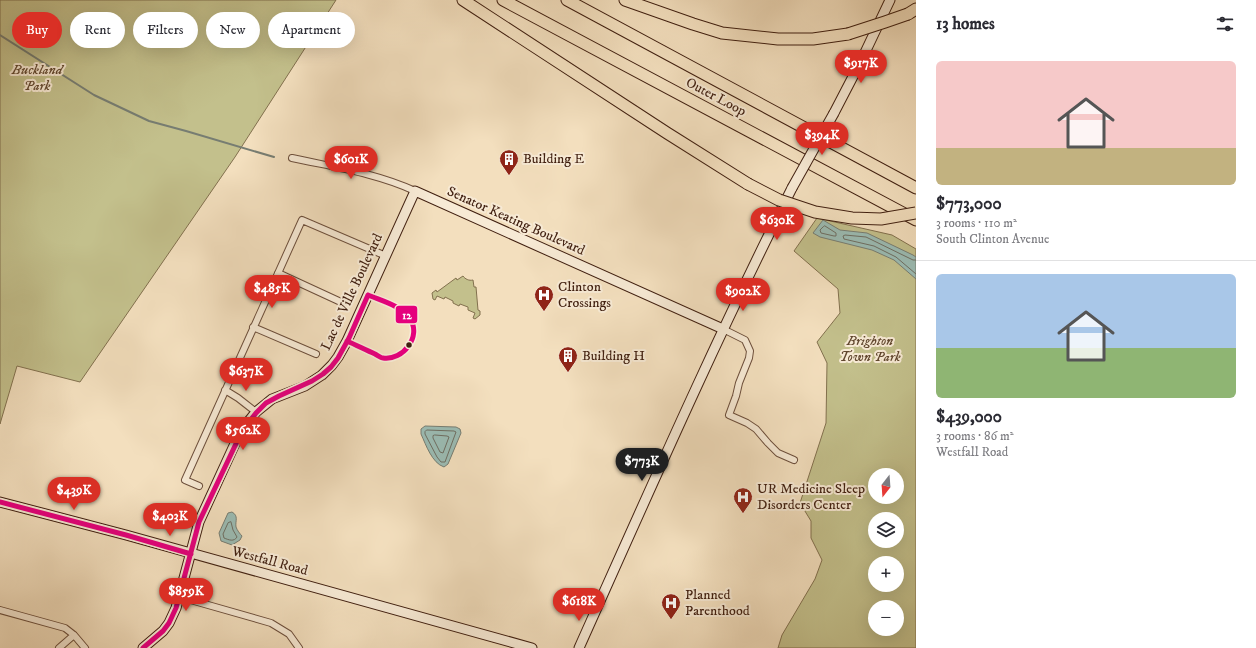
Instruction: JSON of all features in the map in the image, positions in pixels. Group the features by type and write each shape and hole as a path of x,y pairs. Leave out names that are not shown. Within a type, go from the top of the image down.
{"highway":[{"path":"463,0 748,184 779,200 815,212 852,218 881,219 916,213"},
{"name":"Outer Loop","path":"503,0 916,220"},
{"name":"Outer Loop","path":"567,0 916,188"},
{"path":"625,0 722,33 778,40 813,39 848,34 885,22 912,11"}],"street":[{"path":"579,648 686,409 757,258 792,188 861,61 890,0"},
{"name":"Senator Keating Boulevard","path":"292,158 396,182 723,329"},
{"name":"Lac de Ville Boulevard","path":"143,648 163,631 169,623 176,608 200,522 244,427 256,412 272,399 305,386 315,380 332,365 343,349 415,191"},
{"path":"199,486 185,480 302,220 386,256"},
{"path":"278,273 343,303"},
{"path":"253,327 316,354"},
{"path":"723,329 745,340 750,351 747,364 738,383 736,396 729,415 756,429 778,453 794,460"},
{"path":"225,390 256,412"},
{"name":"Westfall Road","path":"0,502 126,535 532,648"},
{"path":"180,597 271,623 289,634 299,648"},
{"path":"0,610 65,628 74,635 85,648"},
{"path":"59,648 74,635"}],"green space":[{"name":"Buckland Park","path":"0,0 336,0 328,12 268,12 268,48 305,48 235,157 80,382 17,366 0,424"},
{"name":"Brighton Town Park","path":"817,218 892,235 916,249 916,648 778,648 782,635 815,579 822,560 811,538 811,521 800,503 826,423 827,363 817,342 840,313 838,289 794,251"},
{"path":"463,276 467,280 473,280 474,287 476,287 478,310 480,311 480,315 475,319 473,318 475,313 468,310 468,307 460,304 459,306 445,297 444,299 437,296 435,300 433,299 432,293 436,290 437,292 456,278 457,280"}],"water":[{"path":"823,220 840,230 867,233 913,255 916,257 916,279 894,260 872,250 820,237 813,233"},
{"path":"425,426 456,427 460,429 461,433 448,464 444,467 436,462 427,448 421,434 421,429"},
{"path":"232,512 236,517 236,528 242,536 240,540 232,545 221,541 219,533 228,513"}],"waterway":[{"path":"0,35 94,95 149,121 274,157"}],"transit line":[{"name":"12","path":"347,341 381,358 390,358 397,356 412,340 414,333 413,326 406,314 397,307 368,295"},
{"name":"12","path":"143,648 163,631 169,623 176,608 199,522 242,431 266,403 312,381 331,367 338,358 349,338 368,295"},
{"name":"12","path":"0,502 126,535 191,554"}],"place":[{"name":"Building E","path":"509,176"},
{"name":"Clinton Crossings","path":"544,312"},
{"name":"Building H","path":"568,373"},
{"name":"UR Medicine Sleep Disorders Center","path":"743,514"},
{"name":"Planned Parenthood","path":"671,620"}]}
